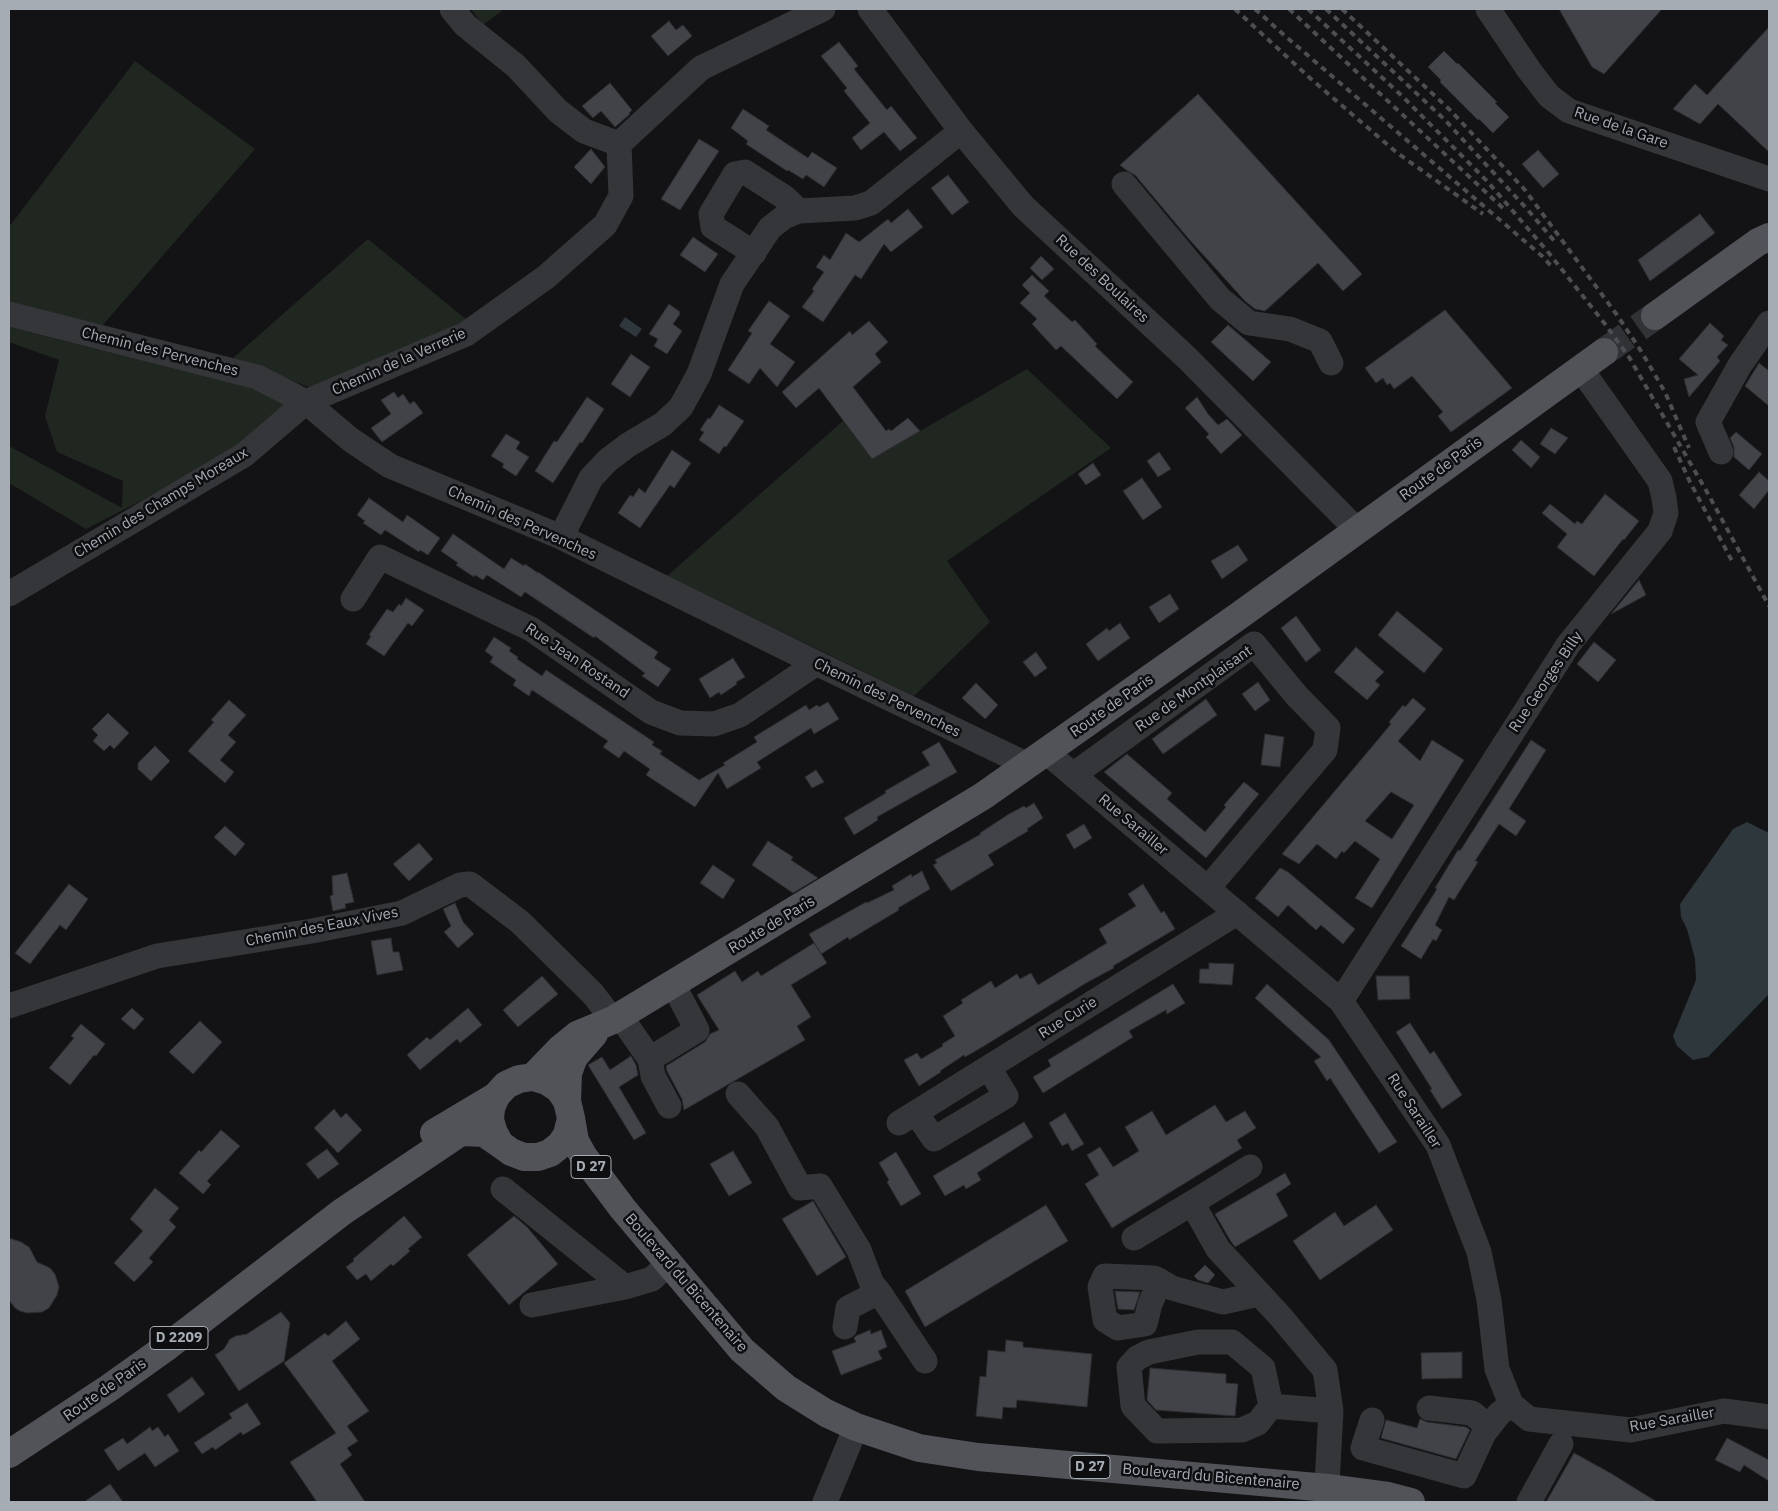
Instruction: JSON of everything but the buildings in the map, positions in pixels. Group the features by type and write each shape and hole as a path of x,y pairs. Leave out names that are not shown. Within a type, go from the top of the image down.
{"main road":[{"path":"1656,316 1766,236"},
{"name":"Route de Paris","path":"533,1077 560,1048 577,1035 611,1021 983,796 1240,615 1604,352"},
{"name":"Route de Paris","path":"569,1110 568,1073 574,1057 611,1021"},
{"path":"533,1077 547,1081 559,1089 569,1110 567,1135 560,1145 550,1153 538,1157 524,1157 511,1152 500,1144 490,1120 491,1108 496,1096 506,1085 519,1079 533,1077"},
{"name":"Route de Paris","path":"342,1212 432,1134 496,1096"},
{"name":"Boulevard du Bicentenaire","path":"569,1110 575,1141 584,1157 668,1264 742,1350 786,1388 826,1413 856,1427 919,1448 978,1457 1327,1495 1388,1496 1411,1502"},
{"name":"Route de Paris","path":"9,1454 102,1393 168,1346 342,1212 461,1132 484,1133 500,1144"},
{"name":"Boulevard du Bicentenaire","path":"538,1157 573,1166 623,1209"}],"street":[{"path":"452,9 464,25 516,66 558,111 584,131 619,144 701,68 823,9"},
{"name":"Rue des Boulaires","path":"870,9 961,131 1023,206 1187,358 1357,530"},
{"name":"Rue de la Gare","path":"1488,9 1549,96 1569,111 1769,179"},
{"path":"561,537 591,478 608,460 628,445 663,424 681,407 699,374 732,284 770,228 784,217 799,211 855,208 871,203 961,131"},
{"name":"Chemin de la Verrerie","path":"306,402 466,334 546,277 605,225 621,196 619,144"},
{"path":"754,252 713,226 711,214 735,174 744,172 784,197 799,211"},
{"path":"1124,184 1220,299 1249,323 1290,329 1320,341 1331,363"},
{"name":"Chemin des Pervenches","path":"9,314 257,377 306,402 350,440 390,466 561,537 814,662 1037,759"},
{"path":"1721,452 1708,422 1740,365 1769,323"},
{"name":"Rue Georges Billy","path":"1341,1000 1568,645 1660,530 1666,513 1660,481 1581,369"},
{"name":"Chemin des Champs Moreaux","path":"9,594 244,456 306,402"},
{"name":"Rue Jean Rostand","path":"353,599 380,557 531,629 652,712 680,722 714,724 740,715 811,667 814,662"},
{"name":"Rue de Montplaisant","path":"1073,775 1254,644 1296,695 1328,728 1325,750 1208,888"},
{"name":"Rue Sarailler","path":"1037,759 1073,775 1341,1000 1438,1144 1479,1252 1489,1300 1497,1369 1511,1404 1529,1419 1631,1430 1724,1411 1769,1417"},
{"name":"Chemin des Eaux Vives","path":"9,1006 157,956 312,931 402,913 460,885 470,884 520,922 593,994 611,1021"},
{"name":"Rue Curie","path":"989,1068 1006,1096 934,1140 908,1118 1237,913"},
{"path":"650,1059 697,1030 673,984"},
{"path":"611,1021 650,1059 653,1076 669,1106"},
{"path":"738,1094 767,1127 800,1188 820,1186 858,1250 872,1284 925,1361"},
{"path":"1134,1238 1250,1168"},
{"path":"503,1189 625,1288"},
{"path":"1192,1203 1218,1249 1280,1316 1325,1370 1331,1411 1327,1495"},
{"path":"532,1305 625,1288 652,1279 668,1264"},
{"path":"1160,1281 1172,1288 1223,1302 1259,1294"},
{"path":"845,1327 848,1308 879,1292"},
{"path":"1198,1342 1232,1342 1263,1368 1271,1406 1258,1422 1242,1430 1157,1431 1133,1406 1129,1368 1137,1358 1149,1352 1198,1342"},
{"path":"1372,1420 1363,1448 1464,1476 1484,1433 1511,1404"},
{"path":"1271,1406 1331,1411"},
{"path":"1428,1408 1472,1413 1489,1427"},
{"path":"825,1502 856,1427"},
{"path":"1529,1502 1561,1444"}],"shaded area":[{"path":"471,9 504,9 483,25"},
{"path":"135,61 255,149 102,326 9,303 9,227"},
{"path":"368,239 467,320 314,389 233,358"},
{"path":"625,317 642,329 636,337 619,326"},
{"path":"9,327 267,392 290,404 242,449 86,529 9,483 9,446 122,508 123,481 57,452 45,416 59,360 9,342"},
{"path":"1027,369 1111,448 947,561 990,622 914,696 667,576 843,421 872,459"},
{"path":"1747,822 1769,833 1769,994 1708,1057 1693,1060 1677,1046 1673,1036 1696,980 1695,959 1687,929 1681,917 1680,904 1733,829"}],"tunnel":[{"path":"1604,352 1655,316"}],"railway":[{"path":"1235,9 1311,79 1396,152 1483,214"},
{"path":"1255,9 1542,256 1552,267"},
{"path":"1289,9 1505,210"},
{"path":"1308,9 1402,96 1487,181 1548,252 1605,324 1629,357 1707,492 1769,606"},
{"path":"1326,9 1444,119 1556,243"},
{"path":"1342,9 1450,110 1525,190 1617,315 1641,351 1665,392 1689,448"},
{"path":"1674,447 1690,482 1732,561"}]}
